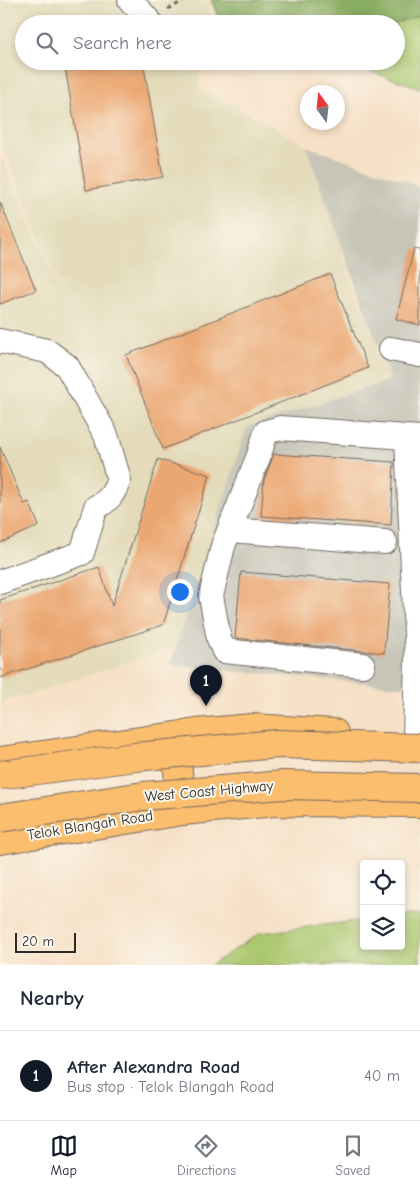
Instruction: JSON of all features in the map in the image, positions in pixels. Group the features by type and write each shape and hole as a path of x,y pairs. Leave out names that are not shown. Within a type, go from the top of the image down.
{"main road":[{"path":"0,761 196,733 252,728 418,741"},
{"path":"183,811 177,764 196,733"},
{"path":"0,775 135,757 277,744 418,741"},
{"name":"West Coast Highway","path":"0,818 142,796 284,785 420,788"},
{"name":"Telok Blangah Road","path":"0,840 183,811 275,802 420,803"}],"street":[{"path":"130,0 144,15"},
{"path":"0,341 48,351 67,366 106,435 119,480 113,494 106,503 96,507 82,553 0,582"},
{"path":"391,349 420,355"},
{"path":"363,665 224,651 219,639 211,596 219,558 259,456 266,432 280,428 414,438 418,741"},
{"path":"230,530 385,542"}],"shaded area":[{"path":"0,0 211,0 210,15 15,15 15,70 200,70 199,89 251,114 306,146 344,254 341,255 390,381 247,427 176,647 0,703 0,156 76,328 0,138"},
{"path":"306,146 420,186 420,688 170,665 247,427 390,380"}],"green space":[{"path":"211,0 420,0 420,88 366,70 405,70 405,15 217,15"},
{"path":"211,0 420,0 420,15 405,20 405,15 217,15"},
{"path":"420,914 420,965 211,965 260,933 360,920 360,950 405,950 405,916"}],"building":[{"path":"66,70 145,70 163,177 86,190"},
{"path":"0,202 36,290 0,304"},
{"path":"414,249 420,250 420,325 396,319"},
{"path":"330,274 368,368 163,449 126,355"},
{"path":"0,447 24,504 29,502 39,526 0,543"},
{"path":"274,454 394,462 391,525 261,516 264,480"},
{"path":"158,459 210,475 163,625 0,678 0,600 99,567 112,606"},
{"path":"241,572 390,584 384,653 235,638"}],"place":[{"name":"After Alexandra Road","path":"206,706"}]}
